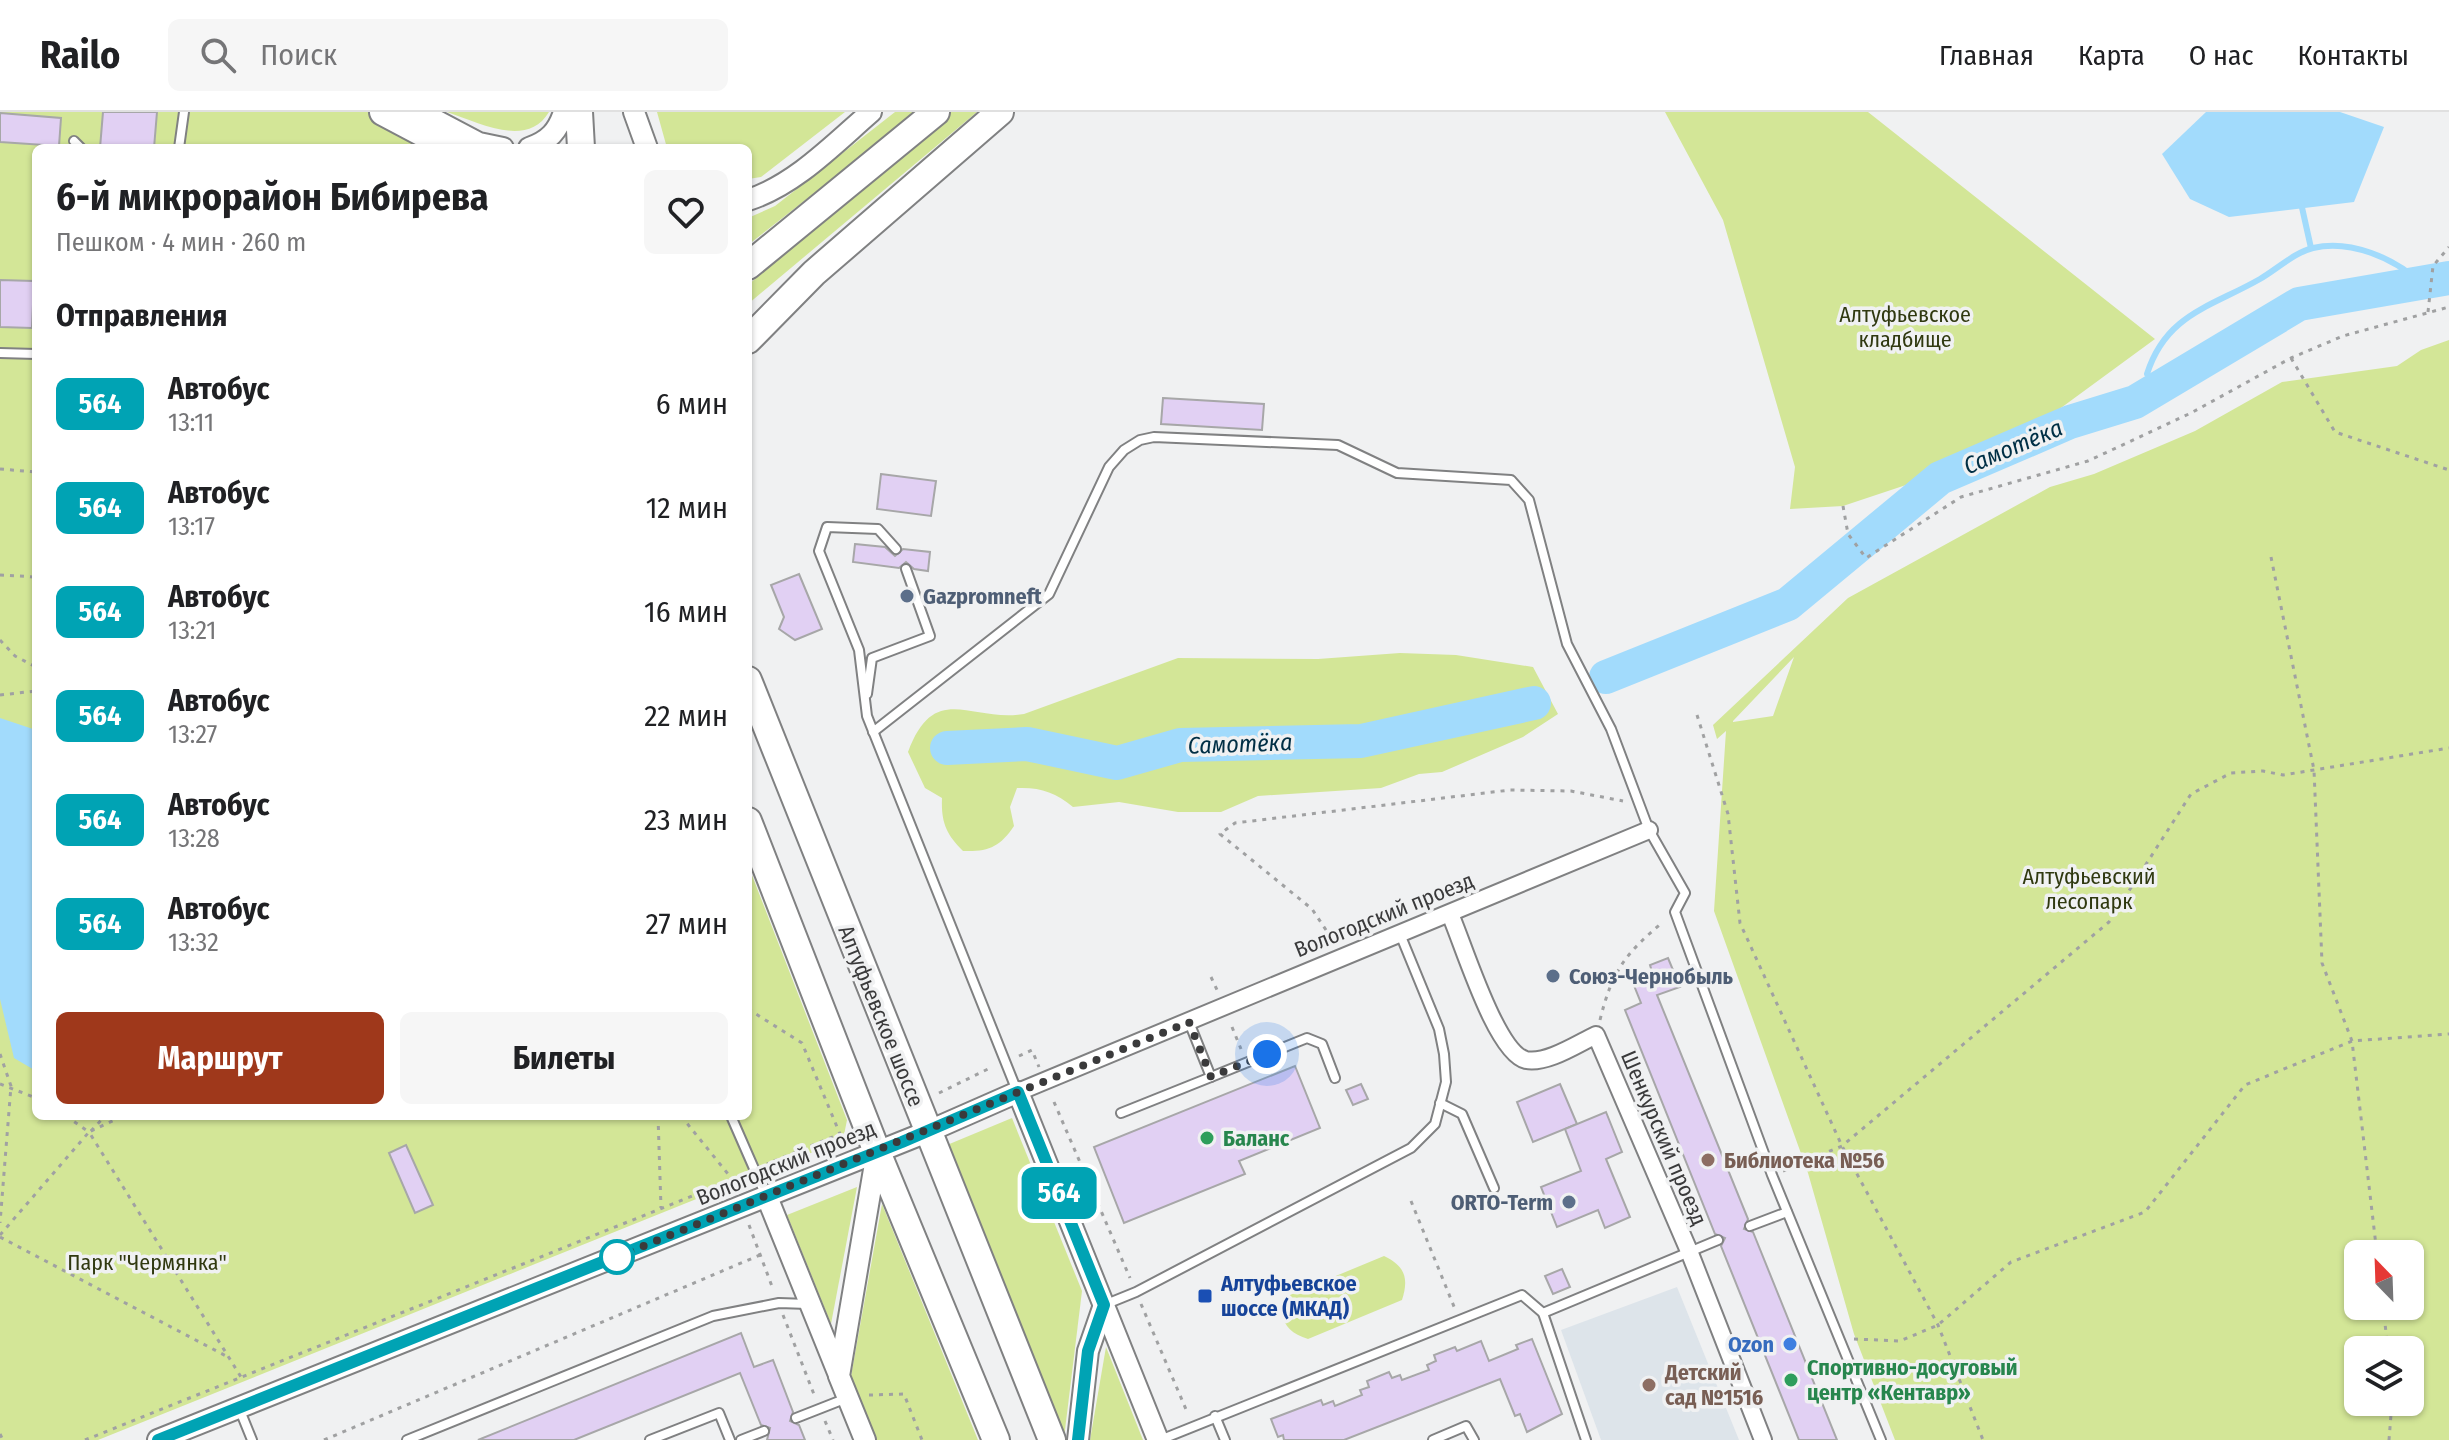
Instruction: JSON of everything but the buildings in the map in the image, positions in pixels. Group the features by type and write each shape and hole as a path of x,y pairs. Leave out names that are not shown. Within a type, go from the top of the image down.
{"main road":[{"path":"383,112 443,144"},
{"path":"579,112 581,144"},
{"path":"752,263 936,112"},
{"path":"752,336 814,273 1000,112"},
{"name":"Алтуфьевское шоссе","path":"752,690 1052,1440"},
{"path":"752,831 877,1152 996,1440"}],"street":[{"path":"420,112 484,144"},
{"path":"540,144 558,129 564,112"},
{"path":"632,112 632,144"},
{"path":"632,112 645,144"},
{"path":"752,199 769,193 794,176 871,112"},
{"name":"Вологодский проезд","path":"158,1440 927,1132 1400,934 1450,914 1488,904 1649,830"},
{"name":"Шенкурский проезд","path":"1450,914 1491,1017 1514,1053 1526,1060 1543,1059 1596,1035 1689,1251 1763,1440"},
{"path":"1018,1092 1159,1440"},
{"path":"839,1376 877,1152"},
{"path":"767,1197 865,1440"},
{"path":"1078,1440 1088,1351 1104,1305"}],"lane":[{"path":"180,144 184,112"},
{"path":"0,353 32,354"},
{"path":"873,732 1049,594 1109,467 1124,450 1140,440 1154,437 1338,445 1397,473 1511,480 1529,500 1567,644 1611,729 1649,830 1685,893 1675,912 1772,1175 1881,1440"},
{"path":"896,549 878,529 827,527 819,551 859,650 866,706 873,732 1018,1092"},
{"path":"866,706 872,658 930,636 906,569"},
{"path":"1104,1305 1136,1292 1411,1148 1435,1124 1446,1082 1444,1054 1439,1029 1400,934"},
{"path":"1189,1022 1211,1077"},
{"path":"1121,1113 1307,1038 1322,1044 1335,1078"},
{"path":"1440,1103 1462,1114 1494,1188"},
{"path":"733,1120 752,1171 767,1197"},
{"path":"1750,1226 1787,1212"},
{"path":"1543,1313 1718,1240"},
{"path":"1159,1440 1522,1295 1543,1313 1586,1440"},
{"path":"407,1440 713,1316 779,1303 810,1304"},
{"path":"796,1418 847,1398"},
{"path":"239,1408 252,1440"},
{"path":"650,1440 719,1413 730,1440"},
{"path":"1215,1416 1225,1440"},
{"path":"1433,1440 1466,1426 1474,1440"},
{"path":"741,1440 764,1431"}],"path":[{"path":"2428,312 2433,266 2449,247"},
{"path":"1843,506 1848,534 1866,558 1961,497 2088,461 2191,413 2291,358 2343,336 2449,307"},
{"path":"2291,358 2335,432 2449,470"},
{"path":"0,469 32,472"},
{"path":"2271,557 2314,770 2322,963 2352,1041 2375,1240"},
{"path":"0,575 32,577"},
{"path":"0,640 15,656 32,665"},
{"path":"0,695 32,691"},
{"path":"1697,715 1728,814 1740,923 1842,1146 1938,1325 1983,1440"},
{"path":"1772,1175 1842,1146 2109,922 2191,794 2231,773 2263,771 2283,775 2449,748"},
{"path":"1326,930 1312,909 1220,834 1235,823 1510,790 1571,791 1612,796 1630,805"},
{"path":"1596,1035 1606,992 1630,950 1675,912"},
{"path":"1211,977 1220,997"},
{"path":"85,1440 840,1134 802,1043 752,1012"},
{"path":"1232,1027 1247,1062"},
{"path":"1839,1338 1900,1341 1938,1325 2011,1262 2145,1212 2245,1085 2352,1041 2449,1034"},
{"path":"1019,1056 1032,1050 1039,1067"},
{"path":"0,1054 11,1086 0,1223"},
{"path":"939,1093 988,1069"},
{"path":"0,1084 32,1096"},
{"path":"1054,1102 1193,1426"},
{"path":"72,1120 89,1132 241,1377"},
{"path":"101,1120 0,1236 231,1359"},
{"path":"89,1132 114,1120"},
{"path":"658,1120 661,1208"},
{"path":"684,1120 737,1185"},
{"path":"1411,1201 1459,1320"},
{"path":"324,1440 760,1255"},
{"path":"2389,1440 2391,1416"},
{"path":"0,1434 3,1440"}],"shaded area":[{"name":"Детский сад №1516","path":"1677,1287 1739,1440 1601,1440 1561,1330"}],"green space":[{"name":"Парк \"Чермянка\"","path":"0,112 369,112 428,144 32,144 32,1120 752,1120 752,875 847,1120 843,1140 98,1440 0,1440"},
{"path":"447,112 549,112 540,123 515,131 501,130"},
{"path":"657,112 845,112 761,177 752,178 752,144 666,144"},
{"path":"895,112 977,112 752,301 752,282 910,145 896,129 752,242 752,216 775,206"},
{"name":"Алтуфьевское кладбище","path":"1665,112 1868,112 2155,339 2039,424 1936,475 1843,506 1790,509 1795,467 1723,220"},
{"name":"Алтуфьевский лесопарк","path":"2449,340 2449,1440 1895,1440 1854,1334 1808,1173 1714,911 1726,731 1717,739 1713,725 1848,598 2050,487 2094,474 2195,431 2282,382 2397,366 2421,350","holes":["1794,657 1773,716 1733,722"]},
{"path":"1400,653 1456,655 1533,667 1558,714 1523,737 1442,772 1419,774 1381,788 1258,796 1221,812 1178,812 1119,802 1073,807 1047,792 1017,788 1010,807 1014,826 998,843 972,851 963,851 952,839 942,814 942,798 925,788 908,752 930,717 943,711 956,709 1024,714 1178,658 1318,659"},
{"path":"1012,1118 1082,1291 1064,1438 947,1145"},
{"path":"857,1187 831,1324 787,1215"},
{"path":"882,1204 978,1440 877,1440 851,1376"},
{"path":"1384,1256 1397,1264 1404,1274 1402,1300 1308,1339 1285,1323 1284,1310 1290,1295"},
{"path":"1106,1347 1143,1440 1090,1440"}],"water":[{"path":"2206,112 2340,112 2384,127 2354,202 2229,217 2190,199 2162,154"},
{"path":"0,718 32,729 32,1069 14,1058 0,999"}],"waterway":[{"path":"2301,203 2311,248"},
{"path":"2147,374 2166,338 2192,314 2260,279 2306,250 2342,246 2371,253 2398,266 2421,283"},
{"name":"Самотёка","path":"1606,677 1788,604 1940,478 2070,422 2135,402 2299,304 2449,278"},
{"name":"Самотёка","path":"947,748 1027,744 1117,763 1180,745 1361,741 1534,703"}],"bus line":[{"name":"564","path":"158,1440 902,1142 1018,1092 1104,1305 1088,1351 1078,1440"}],"place":[{"name":"Gazpromneft","path":"907,596"},
{"name":"Союз-Чернобыль","path":"1553,976"},
{"name":"Баланс","path":"1207,1138"},
{"name":"Библиотека №56","path":"1708,1160"},
{"name":"ORTO-Term","path":"1569,1202"},
{"name":"Алтуфьевское шоссе (МКАД)","path":"1205,1296"},
{"name":"Ozon","path":"1790,1344"},
{"name":"Спортивно-досуговый центр «Кентавр»","path":"1791,1380"},
{"name":"Детский сад №1516","path":"1649,1385"}],"route":[{"path":"617,1257 1189,1022 1211,1077 1267,1054"}]}
